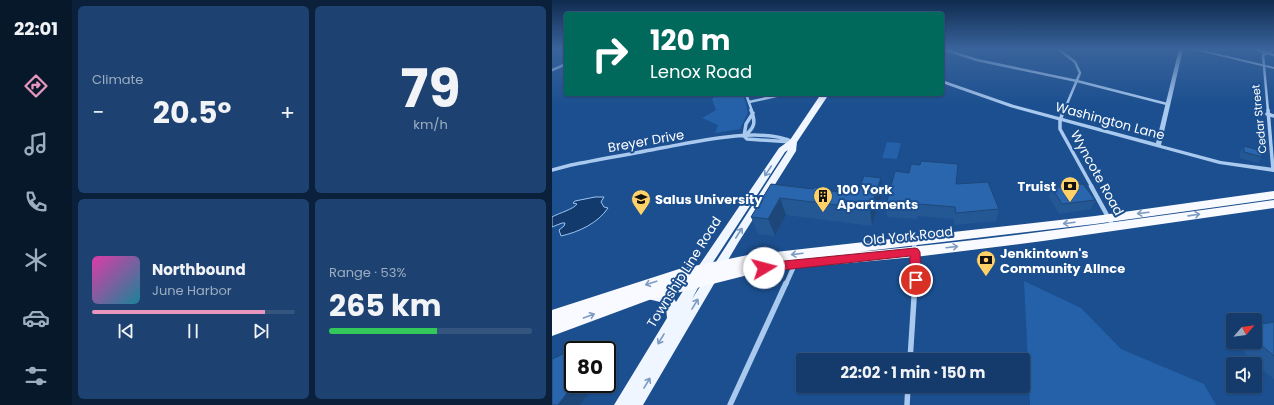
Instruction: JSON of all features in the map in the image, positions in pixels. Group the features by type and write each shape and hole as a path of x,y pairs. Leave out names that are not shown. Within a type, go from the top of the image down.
{"highway":[{"name":"Old York Road","path":"1111,222 1274,195"},
{"name":"Old York Road","path":"552,317 652,282 702,277 795,263 1111,222 1274,204"},
{"name":"Old York Road","path":"552,329 648,294 702,277 718,266 799,253 914,247"}],"main road":[{"name":"Township Line Road","path":"622,405 673,318 702,277 782,150 793,142 824,96"},
{"name":"Township Line Road","path":"718,266 792,151 793,142"},
{"name":"Township Line Road","path":"634,405 702,277"},
{"path":"648,294 667,298 674,308 673,318"}],"street":[{"path":"1015,68 1077,81 1167,104"},
{"name":"Wyncote Road","path":"1079,68 1079,78 1060,120 1060,129 1111,222"},
{"path":"1158,146 1176,68"},
{"name":"Cedar Street","path":"1263,68 1274,170"},
{"name":"Washington Lane","path":"944,82 1012,106 1221,164 1274,170"},
{"path":"747,96 755,117 755,124 751,131 744,136 743,131 753,113"},
{"path":"749,102 776,96"},
{"path":"1267,114 1274,116"},
{"name":"Breyer Drive","path":"552,170 571,165 722,137 744,136 747,139 793,142"},
{"path":"910,353 915,284 914,247"},
{"path":"730,405 795,263"},
{"path":"907,405 908,393"}],"shaded area":[{"path":"716,96 744,96 748,112 740,129 715,133 718,125 702,118 716,110 712,99"},
{"path":"887,142 901,143 897,159 882,158"},
{"path":"595,197 604,197 601,202 604,207 608,208 599,218 588,226 561,236 559,230 565,223 552,227 552,217 575,206 577,204 573,203 575,201"},
{"path":"1024,281 1081,308 1121,349 1204,384 1216,405 1030,405 1030,353 1027,353"}],"building":[{"path":"1244,146 1262,151 1262,157 1244,152"},
{"path":"921,161 958,164 956,184 988,182 999,209 956,213 955,207 918,204 917,207 886,205 895,171 909,173 911,164 920,165"},
{"path":"864,176 881,178 870,209 780,198 768,219 751,217 771,184 813,189 814,187 832,189 831,191 857,194"},
{"path":"1083,184 1095,200 1062,204 1052,188"},
{"path":"1274,322 1274,356 1262,346 1262,324"},
{"path":"564,354 564,393 567,393 558,405 552,405 552,359"}],"place":[{"name":"Truist","path":"1070,203"},
{"name":"100 York Apartments","path":"823,213"},
{"name":"Salus University","path":"641,216"},
{"name":"Jenkintown's Community Allnce","path":"986,277"}],"route":[{"path":"764,268 795,263 915,252 916,280"}]}
